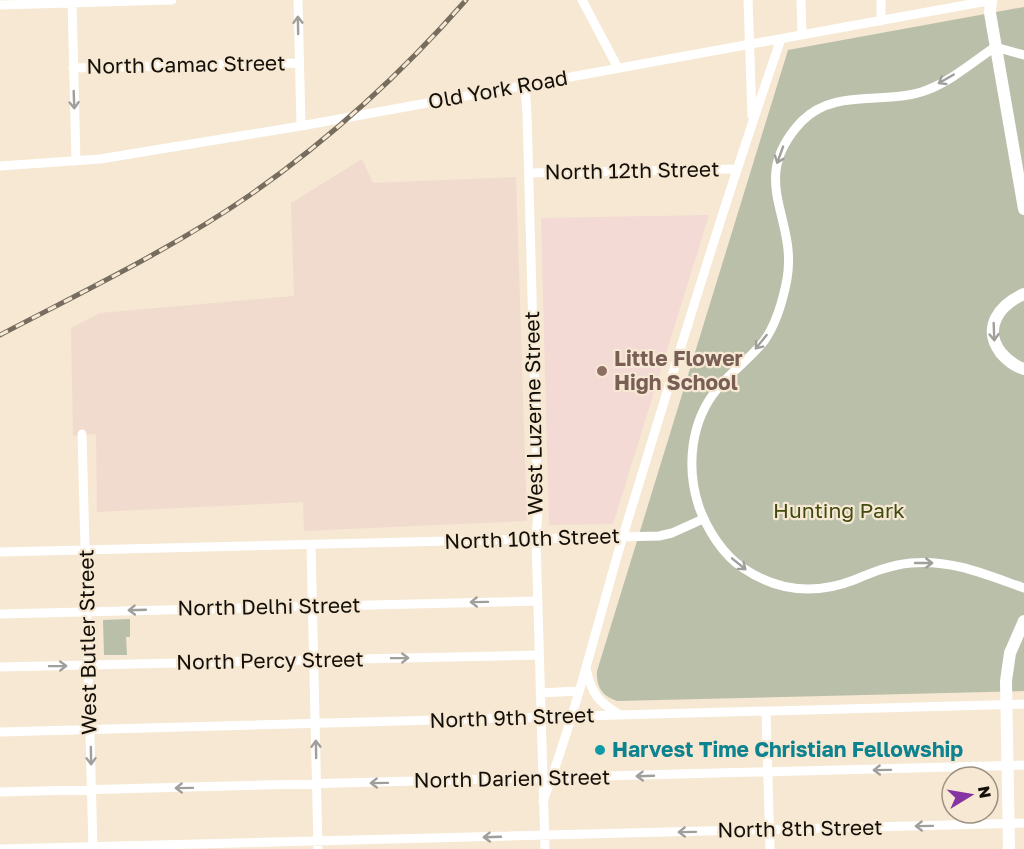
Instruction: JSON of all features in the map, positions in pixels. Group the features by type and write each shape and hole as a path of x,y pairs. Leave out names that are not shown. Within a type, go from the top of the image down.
{"main road":[{"path":"992,0 990,13 995,47 1024,209"},
{"path":"1023,294 1011,301 998,315 993,323 992,332 999,351 1012,365 1024,369"},
{"path":"1009,849 1006,704 1010,652 1024,621"}],"street":[{"path":"0,5 172,0"},
{"path":"298,0 301,126"},
{"path":"582,0 618,68"},
{"path":"748,0 751,124"},
{"path":"801,0 802,35"},
{"path":"881,0 881,21"},
{"name":"Old York Road","path":"0,166 100,159 301,126 992,0"},
{"path":"72,2 76,161"},
{"path":"545,849 543,801 547,779 572,716 623,537 736,169 781,39"},
{"path":"1024,55 995,47 928,90 893,97 845,100 826,105 812,112 790,135 779,154 775,174 776,192 787,250 787,277 778,314 764,340 716,390 698,422 691,460 696,496 703,519 712,534 742,568 778,585 801,590 823,590 868,573 912,563 940,563 969,569 1024,588"},
{"name":"North Camac Street","path":"73,68 299,63"},
{"name":"West Luzerne Street","path":"525,85 538,511 537,601 541,717 547,779"},
{"name":"North 12th Street","path":"529,173 736,169"},
{"name":"West Butler Street","path":"82,434 93,848"},
{"name":"North 10th Street","path":"0,552 659,536 672,533 703,519"},
{"path":"311,545 318,845"},
{"name":"North Delhi Street","path":"0,614 537,601"},
{"name":"North Percy Street","path":"0,668 539,654"},
{"path":"585,668 596,697 620,715"},
{"path":"540,693 579,692"},
{"name":"North 9th Street","path":"0,732 1024,704"},
{"path":"766,712 770,849"},
{"name":"North Darien Street","path":"0,792 1024,765"},
{"name":"North 8th Street","path":"0,849 318,845 544,835 1024,823"}],"shaded area":[{"path":"362,159 373,183 516,177 527,521 304,531 303,502 97,512 96,434 73,436 71,328 100,313 294,296 291,203"},
{"name":"Little Flower High School","path":"709,215 613,524 549,525 541,218"}],"green space":[{"name":"Hunting Park","path":"1024,7 1024,691 617,701 607,696 599,686 597,671 788,50"},
{"path":"130,619 130,637 126,637 127,655 104,655 103,620"}],"railway":[{"path":"0,335 159,251 220,215 280,174 337,128 391,79 466,0"}],"place":[{"name":"Little Flower High School","path":"602,371"},
{"name":"Harvest Time Christian Fellowship","path":"600,750"}]}
